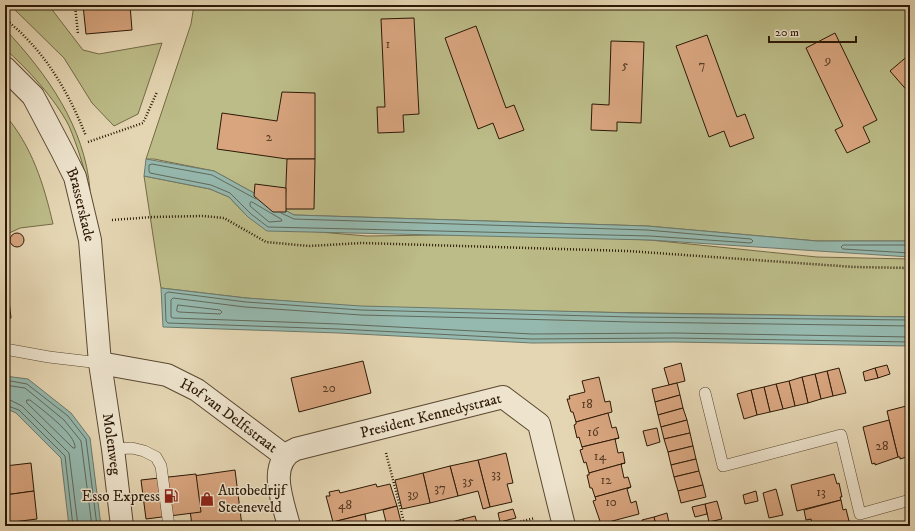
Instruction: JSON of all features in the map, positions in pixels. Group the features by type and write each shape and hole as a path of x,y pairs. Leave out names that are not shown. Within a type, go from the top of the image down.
{"street":[{"name":"Brasserskade","path":"5,68 33,96 62,150 74,177 90,240 100,363"},
{"name":"Molenweg","path":"100,363 113,449 122,526"},
{"name":"Hof van Delftstraat","path":"100,363 167,376 182,382 197,390 285,456 279,470 278,480 289,526"},
{"name":"President Kennedystraat","path":"285,456 288,452 296,449 503,397 539,424 562,519"}],"lane":[{"path":"5,349 49,357 100,363"},
{"path":"705,393 723,466 841,435 860,514 910,500"},
{"path":"113,449 132,448 144,451 156,457 161,466 169,526"}],"path":[{"path":"75,5 78,34"},
{"path":"88,142 143,123 157,92"},
{"path":"109,220 203,216 224,218 266,242 309,246 362,243 620,251 839,266 910,268"},
{"path":"379,428 405,526"},
{"path":"503,526 562,519"}],"green space":[{"path":"10,5 51,5 53,11 83,50 99,54 162,43 138,114 114,126 92,103 64,58"},
{"path":"194,5 910,5 910,241 817,241 647,226 294,215 214,171 154,159 146,159 191,24"},
{"path":"5,29 21,46 49,83 72,123 81,145 87,167 90,190 69,126 49,95 22,65 5,49"},
{"path":"5,115 23,140 36,166 46,195 53,224 20,228 5,235"},
{"path":"144,176 210,189 229,197 248,217 283,229 367,236 510,234 650,240 817,257 910,259 910,317 391,309 246,298 161,288"}],"water":[{"path":"146,159 214,171 294,215 647,226 817,241 910,241 910,257 650,240 267,231 248,217 229,197 210,189 144,176"},
{"path":"161,288 246,298 361,306 632,313 910,317 910,346 674,342 532,343 339,333 163,327"},
{"path":"5,376 28,379 71,413 90,438 101,526 69,526 61,458 16,413 5,408"}],"building":[{"path":"83,5 130,5 132,30 86,34"},
{"path":"414,18 419,114 403,115 404,132 378,133 377,107 385,107 381,19"},
{"path":"476,26 506,108 514,105 524,130 499,139 493,123 478,129 445,38"},
{"path":"835,33 877,120 863,127 870,142 847,153 835,130 843,126 806,48"},
{"path":"707,35 737,117 745,114 754,138 730,147 724,131 709,137 676,46"},
{"path":"611,41 644,42 641,123 617,122 617,131 591,130 592,104 609,105"},
{"path":"910,54 910,94 890,71"},
{"path":"282,92 315,93 315,159 287,159 217,149 222,113 277,121"},
{"path":"287,159 315,159 314,209 285,209"},
{"path":"255,184 286,188 286,212 273,212 254,196"},
{"path":"14,233 20,233 24,237 24,243 20,247 14,247 10,243 10,237"},
{"path":"5,265 11,318 5,318"},
{"path":"363,361 371,393 299,412 291,378"},
{"path":"681,363 685,381 669,385 664,368"},
{"path":"887,365 890,374 878,378 875,368"},
{"path":"839,368 846,393 833,396 827,371"},
{"path":"875,368 878,378 865,381 863,372"},
{"path":"827,371 833,396 821,399 815,374"},
{"path":"815,374 821,399 808,403 802,377"},
{"path":"599,377 605,402 610,401 612,412 576,422 567,399 570,399 569,396 585,392 582,381"},
{"path":"802,377 808,403 795,406 789,381"},
{"path":"789,381 795,406 783,409 776,384"},
{"path":"677,383 680,395 655,402 652,389"},
{"path":"776,384 783,409 770,412 764,387"},
{"path":"764,387 770,412 757,415 751,390"},
{"path":"751,390 757,415 744,419 737,394"},
{"path":"680,395 683,408 658,415 655,402"},
{"path":"910,405 910,456 900,459 900,457 898,457 887,411"},
{"path":"683,408 687,420 661,427 658,415"},
{"path":"608,413 612,428 616,427 619,438 582,447 579,437 577,438 574,425 576,422"},
{"path":"687,420 690,433 664,439 661,427"},
{"path":"889,420 898,457 875,465 875,463 872,464 863,427"},
{"path":"657,428 660,442 647,446 643,431"},
{"path":"690,433 693,446 668,452 664,439"},
{"path":"619,438 615,439 618,453 623,452 625,463 589,473 586,462 584,463 580,450 583,449 582,447"},
{"path":"693,446 696,459 671,465 668,452"},
{"path":"506,453 513,483 507,484 512,502 490,507 478,460"},
{"path":"696,459 699,471 674,477 671,465"},
{"path":"478,460 490,507 483,509 478,491 458,496 450,466"},
{"path":"31,463 34,491 5,495 5,466"},
{"path":"621,464 624,478 628,477 631,487 595,497 592,488 590,488 587,475 589,475 589,473"},
{"path":"450,466 458,496 430,503 423,473"},
{"path":"235,470 242,526 192,526 186,477"},
{"path":"699,471 703,485 678,491 674,477"},
{"path":"423,473 430,503 402,509 395,480"},
{"path":"196,474 201,512 146,519 141,480"},
{"path":"834,474 837,484 839,483 842,497 840,497 841,500 797,511 791,485"},
{"path":"376,484 377,487 390,484 397,506 333,522 326,496 330,496 329,492 339,490 340,493"},
{"path":"703,485 706,497 681,503 678,491"},
{"path":"631,487 627,489 631,503 636,501 639,514 601,524 593,501 596,500 595,497"},
{"path":"776,489 783,515 769,518 763,493"},
{"path":"34,491 37,519 5,523 5,495"},
{"path":"756,491 758,501 745,504 743,495"},
{"path":"841,500 843,510 846,509 849,521 848,525 813,526 811,519 806,520 804,510"},
{"path":"717,501 722,519 709,522 705,504"},
{"path":"705,504 707,514 695,517 692,507"},
{"path":"397,506 402,526 387,526 383,510"},
{"path":"513,509 516,518 500,522 498,513"},
{"path":"667,513 669,523 656,526 654,517"},
{"path":"365,514 367,526 334,526 333,522"},
{"path":"475,516 478,526 465,526 463,519"},
{"path":"654,517 656,526 644,526 642,520"},
{"path":"463,519 465,526 445,526 444,524"}],"place":[{"name":"Esso Express","path":"171,496"},
{"name":"Autobedrijf Steeneveld","path":"207,499"}]}
